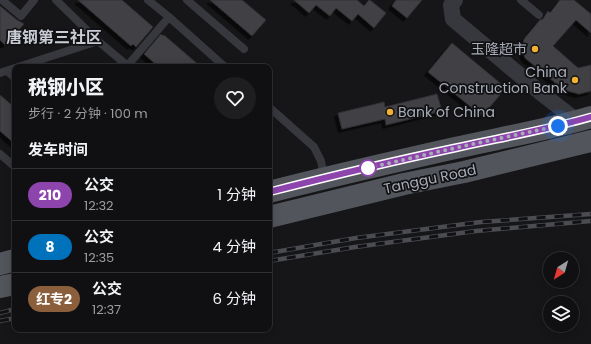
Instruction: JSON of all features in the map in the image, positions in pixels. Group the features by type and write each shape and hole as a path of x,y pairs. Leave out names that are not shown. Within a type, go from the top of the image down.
{"main road":[{"name":"Tanggu Road","path":"272,191 324,177 584,119"},
{"name":"Tanggu Road","path":"272,217 397,186 464,172 591,141"},
{"path":"0,264 12,261"},
{"path":"0,288 12,285"}],"street":[{"path":"454,0 451,5 453,19 541,93 584,119"}],"lane":[{"path":"2,0 21,16 34,0"},
{"path":"55,0 98,41 127,64"},
{"path":"148,0 222,64"},
{"path":"187,0 244,49"},
{"path":"521,0 539,15"},
{"path":"131,64 169,17"},
{"path":"27,64 98,41"},
{"path":"272,110 314,147 321,160 324,177"},
{"path":"0,154 12,164"}],"building":[{"path":"78,0 122,0 153,27 136,47 133,44 131,46"},
{"path":"210,0 242,0 266,20 252,36"},
{"path":"294,0 357,0 364,6 370,0 386,13 374,28 358,14 352,21 336,8 330,16 316,5 309,13"},
{"path":"396,0 422,0 407,18 392,6"},
{"path":"560,0 574,0 591,14 591,33 576,20 553,46 578,68 591,65 591,91 579,94 564,90 525,58 522,49 524,39 540,20 543,19 548,11 550,13"},
{"path":"0,6 24,24 5,45 0,40"},
{"path":"161,34 198,64 156,64 144,54"},
{"path":"452,43 506,88 482,116 428,72"},
{"name":"Bank of China","path":"437,94 442,111 386,125 385,119 342,129 338,113 384,102 385,107"},
{"path":"0,95 12,105 12,141 0,131"}],"railway":[{"path":"272,252 356,238 481,222 591,214"},
{"path":"272,261 355,247 476,231 591,221"},
{"path":"0,313 12,310"},
{"path":"0,321 12,319"}],"bus line":[{"name":"210","path":"272,191 324,177 558,126 591,117"}],"place":[{"name":"玉隆超市","path":"535,49"},
{"name":"China Construction Bank","path":"575,80"},
{"name":"Bank of China","path":"390,112"}],"district":[{"name":"唐钢第三社区","path":"54,37"}],"route":[{"path":"368,168 558,126"}]}
